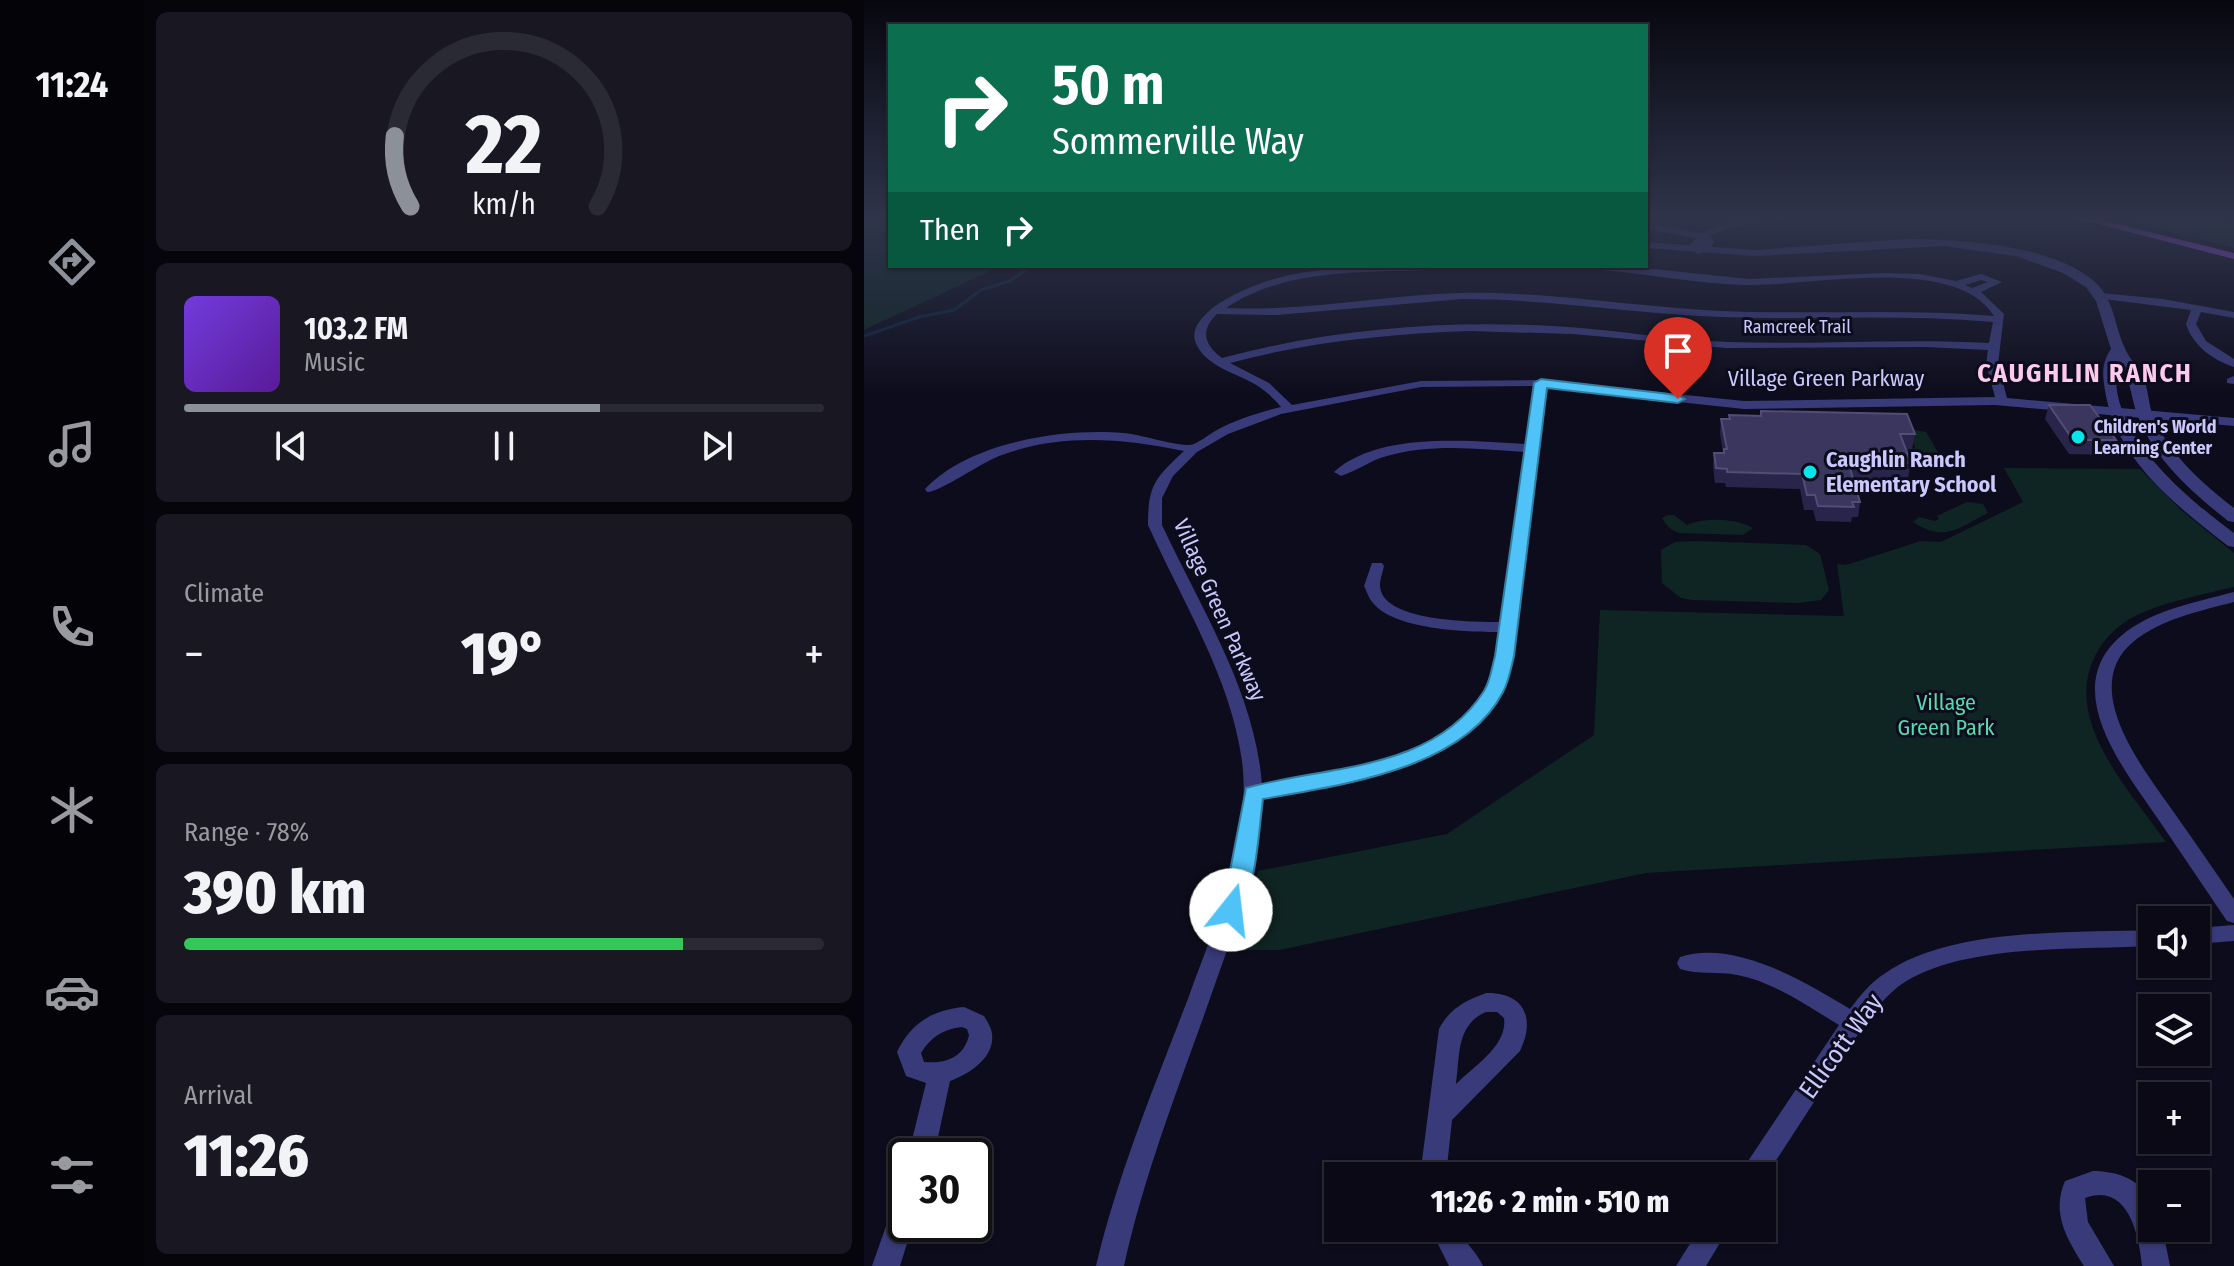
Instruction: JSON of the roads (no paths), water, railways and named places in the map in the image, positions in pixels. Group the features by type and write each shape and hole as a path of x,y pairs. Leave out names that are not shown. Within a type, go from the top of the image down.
{"street":[{"path":"1288,408 1262,384 1206,351 1199,337 1202,325 1215,311 1247,290 1291,278"},
{"path":"1709,278 1794,282 1851,278"},
{"path":"1914,278 1954,285 1971,292 1999,314 1993,347 1993,373 2002,402"},
{"path":"1954,285 1977,278"},
{"path":"1971,292 1997,282 1984,278"},
{"path":"2081,278 2100,296 2118,350 2129,363 2137,381 2145,414 2171,457 2234,517"},
{"path":"1215,311 1273,312 1396,299 1500,296 1577,299 1732,315 1934,313 2000,320"},
{"path":"2100,296 2234,315"},
{"path":"2197,308 2191,324 2195,336 2234,364"},
{"name":"Ramcreek Trail","path":"1220,362 1355,335 1439,328 1551,329 1741,345 1948,343 1993,347"},
{"path":"2118,350 2109,365 2117,412 2135,446 2190,507 2234,542"},
{"path":"1253,793 1382,769 1412,758 1465,726 1494,691 1501,676 1541,383"},
{"name":"Village Green Parkway","path":"1110,1266 1124,1205 1231,910 1242,871 1253,793 1247,741 1238,708 1155,525 1153,512 1160,486 1193,449 1224,431 1288,408 1411,385 1541,383 1744,405 2002,402 2234,422"},
{"path":"932,489 948,477 988,457 1047,440 1114,436 1193,449"},
{"path":"1341,472 1361,460 1424,446 1532,448"},
{"path":"1377,566 1371,576 1373,592 1390,609 1404,616 1437,625 1508,627"},
{"path":"2234,597 2173,613 2137,629 2109,661 2103,680 2102,702 2108,725 2119,747 2234,915"},
{"path":"2210,935 2234,933"},
{"name":"Ellicott Way","path":"1760,1162 1871,999 1893,979 1920,965 1953,954 2138,939"},
{"path":"1688,963 1713,961 1755,968 1854,1023"},
{"path":"1435,1162 1440,1116 1451,1029 1458,1015 1469,1006 1498,1002 1510,1007 1517,1015 1518,1030 1512,1044 1440,1116"},
{"path":"925,1138 940,1074"},
{"path":"2100,1266 2073,1221 2069,1203 2074,1190 2089,1182 2104,1181 2122,1188 2138,1204 2149,1225 2156,1266"},
{"path":"886,1266 894,1242"},
{"path":"1450,1242 1455,1253 1469,1266"},
{"path":"1690,1266 1706,1242"}],"waterway":[{"path":"864,336 919,317 954,310 981,290 1014,278"}],"place":[{"name":"Children's World Learning Center","path":"2078,437"},
{"name":"Caughlin Ranch Elementary School","path":"1810,472"}],"district":[{"name":"CAUGHLIN RANCH","path":"2085,373"}],"park label":[{"name":"Village Green Park","path":"1946,714"}]}
